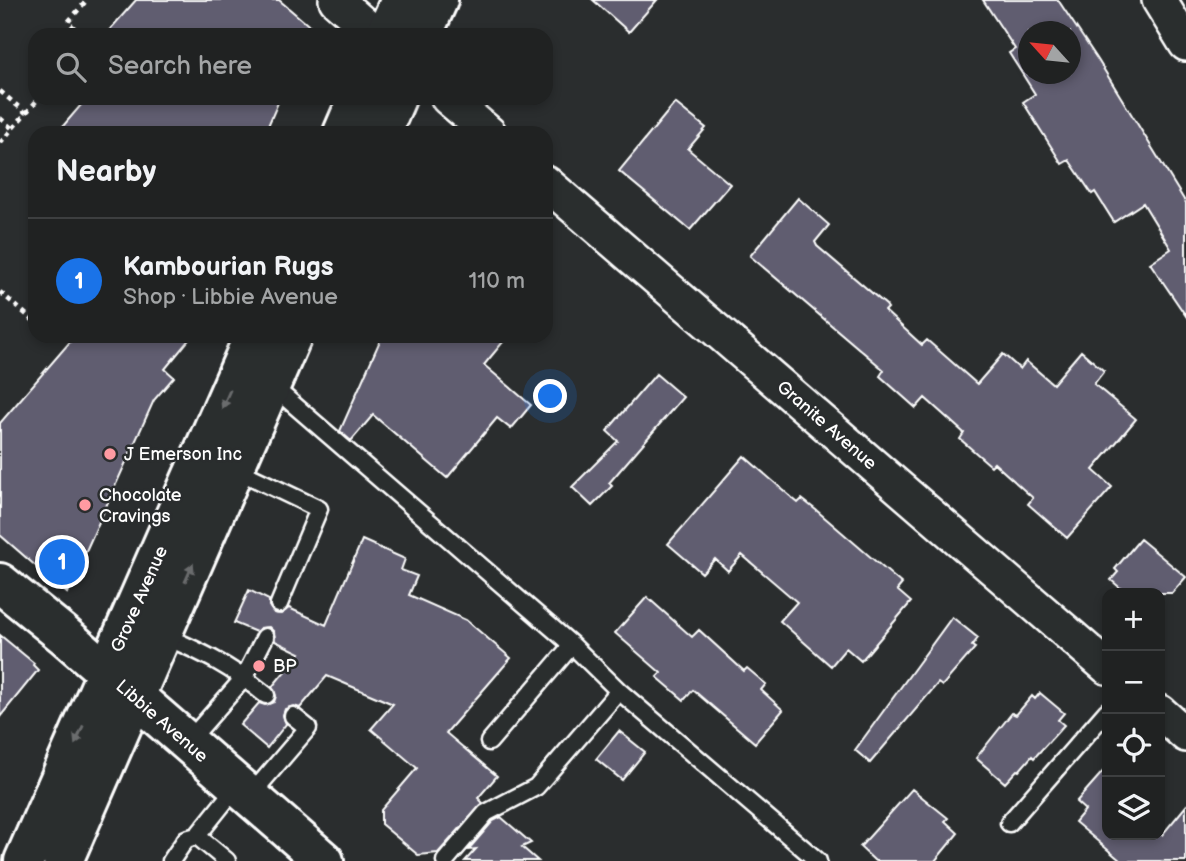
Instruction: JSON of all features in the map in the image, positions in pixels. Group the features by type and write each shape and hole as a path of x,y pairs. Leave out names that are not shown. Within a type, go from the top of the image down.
{"street":[{"path":"337,0 368,28"},
{"path":"388,28 401,0"},
{"path":"425,28 438,0"},
{"path":"1159,0 1186,44"},
{"path":"346,126 355,105"},
{"path":"384,126 393,105"},
{"path":"456,105 481,126"},
{"name":"Granite Avenue","path":"553,189 1102,663"},
{"name":"Grove Avenue","path":"24,861 251,343"},
{"name":"Grove Avenue","path":"64,861 289,343"},
{"name":"Libbie Avenue","path":"0,583 324,861"},
{"path":"1162,714 1186,735"}],"lane":[{"path":"271,385 572,645 619,691 818,861"},
{"path":"235,469 319,509 279,604"},
{"path":"162,635 203,653 244,678 265,695"},
{"path":"187,743 244,678 265,636"},
{"path":"489,742 572,645"},
{"path":"445,861 486,813 536,788 619,691"},
{"path":"1009,823 1104,714"},
{"path":"171,861 186,839 197,836 308,728 293,716"},
{"path":"197,836 227,861"}],"path":[{"path":"74,28 68,22 87,0"},
{"path":"0,91 26,113"},
{"path":"0,143 33,105"},
{"path":"0,118 13,129"},
{"path":"0,292 28,316"}],"building":[{"path":"136,0 279,0 312,28 111,28"},
{"path":"593,0 657,0 629,32"},
{"path":"983,0 1058,0 1072,21 1018,21 1018,67 1009,53 1015,49"},
{"path":"1081,34 1186,203 1186,316 1150,263 1171,249 1143,203 1114,222 1095,192 1092,194 1069,160 1062,164 1023,102 1035,94 1029,84 1081,84"},
{"path":"675,103 706,128 688,149 730,184 690,230 619,171"},
{"path":"81,105 277,105 268,126 63,126"},
{"path":"798,198 829,225 815,242 817,246 886,305 888,308 885,311 922,345 927,340 977,384 1003,354 1020,369 1026,361 1053,384 1081,351 1104,371 1094,384 1136,419 1093,470 1112,487 1067,538 1028,504 1033,498 994,463 991,466 960,439 964,433 925,398 916,408 880,376 884,370 750,256"},
{"path":"69,343 186,343 165,369 174,377 154,400 67,593 0,535 0,423"},
{"path":"379,343 502,343 484,365 531,405 511,429 497,418 447,478 373,415 351,441 340,431"},
{"path":"656,374 683,397 609,483 612,486 592,506 572,487 618,441 607,431"},
{"path":"744,456 798,503 802,499 816,510 902,584 897,590 911,602 861,661 846,648 831,666 780,621 797,602 742,555 728,571 715,559 702,573 668,544"},
{"path":"1140,539 1186,577 1172,593 1165,593 1165,588 1120,588 1111,580 1118,572 1115,569"},
{"path":"362,540 405,559 401,570 417,576 409,595 466,620 511,658 446,733 497,776 478,798 483,803 438,853 418,855 381,824 381,810 417,768 371,729 393,704 327,676 300,708 294,706 285,709 283,715 286,724 267,748 240,725 259,703 265,705 274,702 276,696 272,687 300,653 275,641 274,632 269,627 260,628 256,632 234,623 249,590 269,600 269,606 274,613 281,614 289,608 326,625"},
{"path":"647,597 692,637 699,630 744,671 747,668 766,684 761,690 783,710 755,743 693,690 684,700 657,677 661,673 615,633"},
{"path":"952,617 978,638 972,646 975,648 942,686 938,683 870,763 855,750"},
{"path":"0,635 34,663 38,670 0,717"},
{"path":"1040,693 1064,713 1058,720 1064,725 1034,758 1032,756 1005,783 976,758 1012,713 1016,715 1032,696 1035,699"},
{"path":"619,731 645,752 622,780 596,759"},
{"path":"1102,773 1102,840 1165,840 1165,831 1186,806 1186,861 1121,861 1075,822 1085,810 1076,802"},
{"path":"912,789 948,818 945,821 958,833 935,861 875,861 860,847"},
{"path":"501,817 531,843 522,847 538,861 465,861 476,849 468,850 493,821"}],"place":[{"name":"J Emerson Inc","path":"110,454"},
{"name":"Chocolate Cravings","path":"85,505"},
{"name":"Kambourian Rugs","path":"62,562"},
{"name":"BP","path":"259,666"}]}
